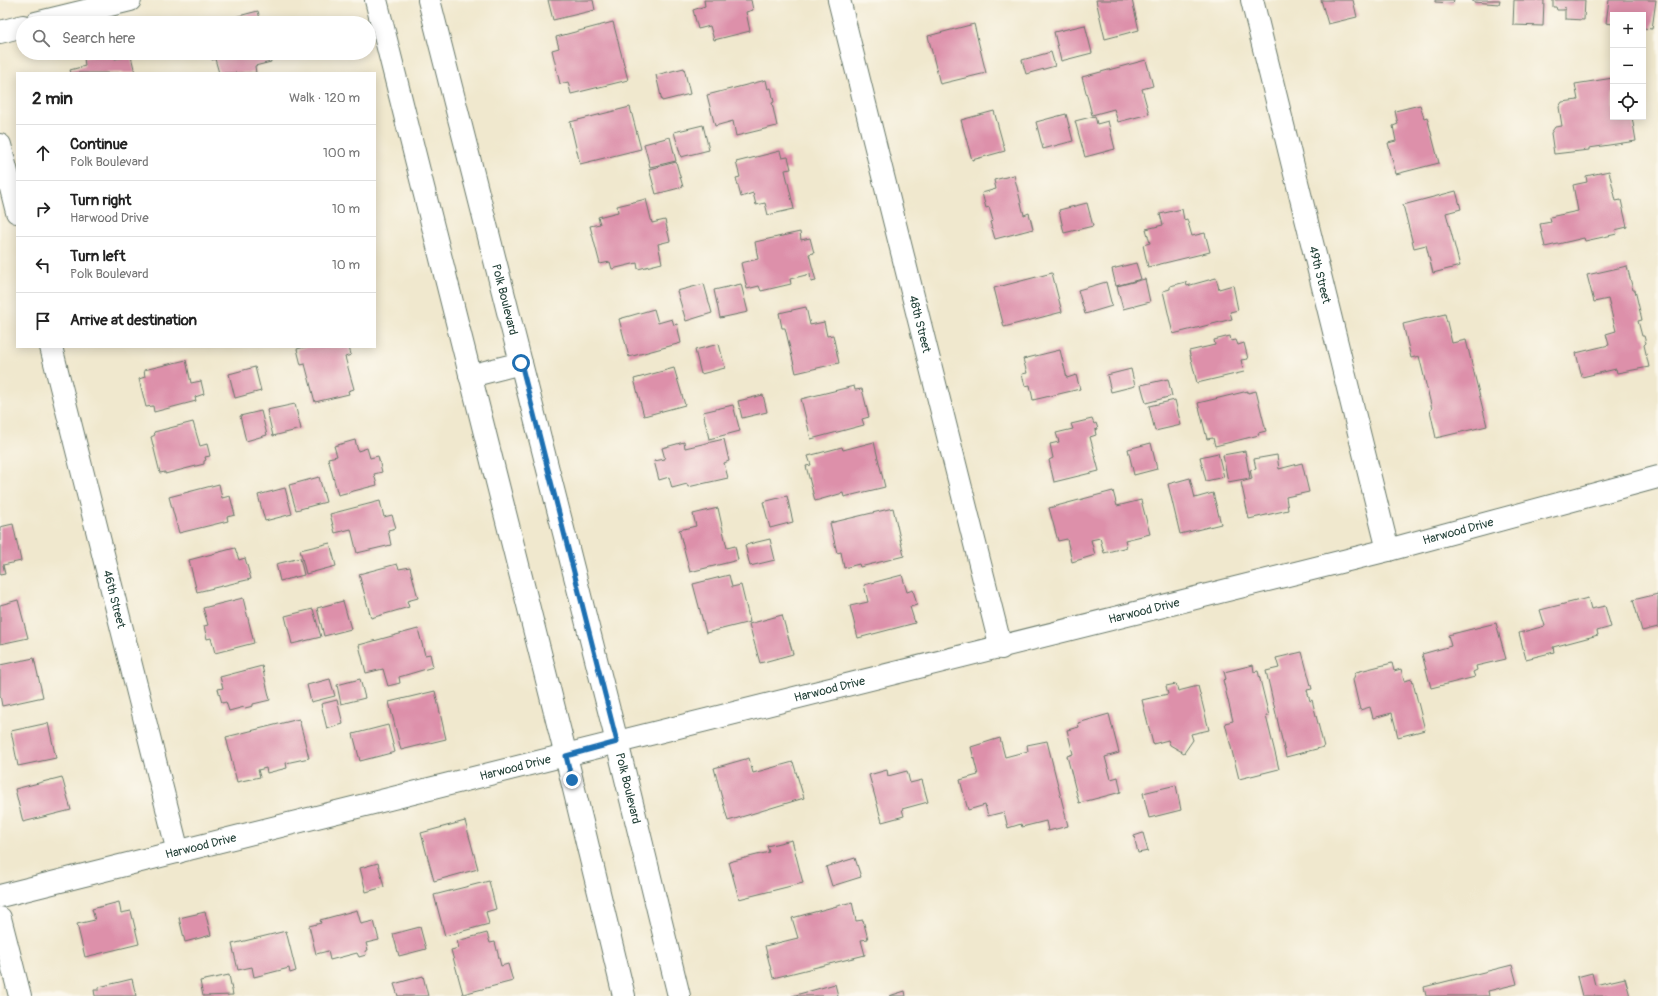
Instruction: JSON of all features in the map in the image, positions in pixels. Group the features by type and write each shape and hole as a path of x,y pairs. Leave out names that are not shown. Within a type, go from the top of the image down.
{"street":[{"path":"65,16 130,0"},
{"path":"376,0 566,756 624,996"},
{"name":"Polk Boulevard","path":"429,0 617,742 679,996"},
{"name":"48th Street","path":"839,0 1001,648"},
{"name":"49th Street","path":"1252,0 1388,550"},
{"path":"0,32 16,28"},
{"path":"0,145 16,208"},
{"name":"46th Street","path":"51,348 178,852"},
{"path":"470,376 521,363"},
{"name":"Harwood Drive","path":"0,896 1001,648 1388,550 1658,477"},
{"path":"0,918 20,996"}],"building":[{"path":"548,0 593,0 595,10 553,20"},
{"path":"704,0 751,0 753,10 746,12 750,31 714,40 710,26 698,29 693,10 705,6"},
{"path":"1096,0 1132,0 1139,30 1105,39"},
{"path":"1321,0 1353,0 1357,17 1328,24"},
{"path":"1435,0 1454,0 1453,3 1435,2"},
{"path":"1473,0 1500,0 1499,4 1473,2"},
{"path":"1514,0 1544,0 1543,26 1513,25"},
{"path":"1553,0 1585,0 1584,20 1565,19 1565,7 1564,10 1557,10 1556,7 1553,7"},
{"path":"1609,0 1656,0 1652,29 1646,28 1646,12 1610,12 1610,24 1606,23"},
{"path":"258,11 259,16 238,16"},
{"path":"613,22 628,80 571,94 568,82 560,84 552,50 559,48 556,37"},
{"path":"974,24 986,73 940,84 928,36"},
{"path":"1085,25 1092,53 1061,61 1054,32"},
{"path":"1051,52 1055,66 1026,74 1022,60"},
{"path":"84,60 132,60 135,72 71,72 70,70 85,66"},
{"path":"215,60 271,60 271,62 255,66 256,72 219,72"},
{"path":"1146,60 1153,86 1142,89 1149,114 1118,122 1114,109 1092,115 1082,77"},
{"path":"684,68 690,94 662,101 656,75"},
{"path":"1610,78 1610,120 1632,120 1636,141 1589,148 1589,150 1554,154 1551,133 1555,127 1562,126 1559,107 1562,102 1578,100 1575,84"},
{"path":"766,80 768,89 771,88 774,102 772,103 777,126 736,136 733,121 715,126 707,95"},
{"path":"1420,105 1424,118 1427,117 1439,163 1396,174 1388,143 1396,141 1393,126 1398,124 1395,111"},
{"path":"630,107 641,149 580,164 570,122"},
{"path":"994,111 1005,151 972,160 961,120"},
{"path":"1066,114 1073,141 1043,149 1036,122"},
{"path":"1095,116 1097,124 1108,121 1115,149 1085,157 1075,121"},
{"path":"703,125 709,150 681,157 674,132"},
{"path":"670,137 676,161 650,167 644,144"},
{"path":"780,151 782,158 788,157 791,169 785,170 794,209 768,215 765,203 756,205 753,193 741,197 736,178 740,177 736,162"},
{"path":"676,162 683,187 656,194 649,169"},
{"path":"1609,171 1616,201 1621,200 1627,227 1615,230 1617,234 1585,241 1584,238 1545,247 1540,224 1551,222 1550,217 1578,211 1573,185 1587,182 1586,176"},
{"path":"1014,175 1024,215 1029,213 1033,229 995,239 990,222 993,221 989,207 986,208 982,193 996,189 994,180"},
{"path":"1456,191 1461,209 1446,213 1460,266 1433,273 1426,245 1414,248 1403,205"},
{"path":"646,199 652,223 665,220 670,241 658,244 662,263 638,269 637,263 612,269 610,262 600,264 590,226 600,224 598,217 618,212 617,206"},
{"path":"1087,203 1093,226 1064,233 1059,210"},
{"path":"1182,209 1184,220 1187,219 1192,236 1205,233 1210,252 1148,267 1143,245 1150,243 1146,229 1163,225 1160,214"},
{"path":"800,232 801,240 810,238 814,253 809,254 816,281 811,282 810,274 790,279 791,284 761,291 759,286 747,289 741,263 758,259 755,242"},
{"path":"1136,263 1141,279 1116,286 1112,269"},
{"path":"1627,266 1633,290 1635,290 1642,320 1638,321 1642,336 1644,336 1646,343 1644,345 1649,367 1617,373 1616,369 1582,377 1576,353 1609,345 1606,334 1616,331 1608,299 1594,302 1587,275"},
{"path":"1052,273 1062,312 1004,327 994,288"},
{"path":"1216,278 1219,289 1233,285 1238,310 1230,312 1232,319 1173,334 1163,291 1170,289 1170,286 1186,282 1187,286"},
{"path":"1145,279 1150,302 1123,309 1117,286"},
{"path":"1106,282 1112,306 1085,314 1078,290"},
{"path":"704,284 712,313 686,321 677,291"},
{"path":"741,284 748,312 720,318 714,290"},
{"path":"806,307 810,325 824,322 827,336 833,335 839,363 796,373 785,328 782,328 779,313"},
{"path":"654,309 658,323 672,319 674,325 677,324 681,343 629,357 619,319"},
{"path":"1445,314 1452,343 1466,340 1487,426 1436,438 1430,410 1432,409 1419,356 1411,358 1403,324"},
{"path":"1230,336 1231,341 1236,340 1238,345 1244,343 1248,359 1241,360 1244,372 1197,383 1189,351 1215,345 1214,340"},
{"path":"719,344 725,368 701,374 695,350"},
{"path":"349,348 351,355 345,357 354,389 348,391 349,394 315,402 305,364 301,365 297,349"},
{"path":"1060,350 1067,378 1076,375 1080,389 1033,400 1030,385 1025,386 1022,374 1027,373 1023,359"},
{"path":"186,360 191,383 201,381 204,394 195,397 196,401 154,412 153,406 146,407 139,379 145,377 144,370"},
{"path":"255,367 261,391 235,398 229,374"},
{"path":"674,368 685,405 644,416 634,379"},
{"path":"1131,369 1135,386 1111,392 1107,375"},
{"path":"1168,379 1172,396 1146,403 1141,385"},
{"path":"854,386 855,390 862,389 869,417 862,419 864,425 811,439 801,399"},
{"path":"1248,391 1248,393 1256,391 1266,431 1258,433 1259,435 1215,446 1213,438 1207,439 1198,403"},
{"path":"763,395 767,412 742,418 738,401"},
{"path":"1175,400 1181,425 1155,431 1149,406"},
{"path":"295,404 301,429 273,436 267,410"},
{"path":"733,405 740,431 709,439 703,412"},
{"path":"261,411 267,435 246,441 240,416"},
{"path":"1092,419 1094,424 1096,423 1098,429 1095,430 1096,435 1090,437 1099,471 1054,482 1049,460 1053,458 1050,444 1059,442 1056,433 1073,429 1071,424"},
{"path":"193,422 200,446 207,444 210,456 205,457 206,460 204,461 204,464 165,474 165,472 160,473 151,437 155,435 154,432"},
{"path":"724,439 729,461 724,463 728,478 688,487 687,484 672,488 669,477 659,480 654,461 665,459 662,448 684,442 685,448"},
{"path":"355,440 358,451 367,448 370,458 378,456 382,472 374,474 377,485 338,495 328,458 337,456 334,446"},
{"path":"874,442 885,487 844,497 843,493 815,501 806,466 811,465 808,456 842,447 843,450"},
{"path":"1151,443 1157,469 1134,475 1128,449"},
{"path":"1245,451 1250,478 1228,482 1223,455"},
{"path":"1218,453 1224,477 1206,481 1200,457"},
{"path":"1277,455 1279,469 1302,463 1309,492 1286,497 1288,510 1249,519 1241,482 1252,479 1250,470 1256,469 1254,459"},
{"path":"319,477 326,502 296,510 289,485"},
{"path":"1190,478 1195,498 1213,493 1221,524 1180,534 1168,484"},
{"path":"219,484 222,498 230,496 235,515 227,517 228,521 179,533 169,497"},
{"path":"285,488 292,514 265,521 258,495"},
{"path":"1113,491 1117,506 1141,500 1150,534 1125,540 1127,547 1104,553 1100,538 1091,540 1095,555 1072,562 1067,539 1058,541 1049,508"},
{"path":"787,496 793,522 770,528 763,502"},
{"path":"380,501 384,517 392,515 396,528 388,530 391,545 357,553 351,529 335,533 330,514"},
{"path":"718,508 727,548 735,546 738,560 690,572 679,530 696,526 693,514"},
{"path":"893,508 904,556 860,567 859,564 844,568 841,552 837,553 830,523"},
{"path":"13,524 21,561 3,565 5,574 0,575 0,527"},
{"path":"770,539 775,560 750,566 745,545"},
{"path":"330,543 336,566 306,574 300,550"},
{"path":"235,548 239,560 245,558 251,579 197,592 189,560"},
{"path":"300,558 304,575 280,581 276,564"},
{"path":"397,564 399,569 410,567 418,598 407,601 409,607 371,618 359,574"},
{"path":"729,575 732,587 741,585 750,622 706,633 693,584"},
{"path":"902,575 907,592 913,590 917,605 910,607 915,623 858,638 850,606 868,602 864,585"},
{"path":"1658,594 1658,627 1642,631 1633,600"},
{"path":"243,598 254,643 215,653 211,638 207,639 204,626 208,625 203,608"},
{"path":"1588,598 1591,609 1605,606 1611,627 1597,631 1598,635 1553,647 1554,652 1526,659 1519,633 1545,626 1540,610"},
{"path":"18,600 28,638 0,644 0,605"},
{"path":"343,601 351,629 324,636 317,608"},
{"path":"313,609 321,637 292,644 285,616"},
{"path":"782,615 793,654 760,663 749,624"},
{"path":"1496,623 1506,659 1476,666 1477,670 1473,672 1475,677 1431,688 1422,654 1451,646 1448,635"},
{"path":"418,629 425,655 430,654 433,667 399,677 400,683 388,686 383,669 366,673 359,645"},
{"path":"1302,652 1312,689 1307,690 1310,701 1312,700 1324,747 1286,757 1266,671 1279,668 1276,658"},
{"path":"34,658 43,697 2,706 0,695 0,665"},
{"path":"1392,663 1394,671 1401,669 1404,681 1412,679 1425,730 1398,737 1392,713 1373,718 1370,707 1360,710 1353,680 1356,672"},
{"path":"1253,665 1254,672 1258,671 1269,716 1266,716 1279,769 1239,779 1225,723 1233,721 1223,680 1226,679 1224,672"},
{"path":"262,666 270,700 253,704 253,706 229,711 226,702 222,703 218,689 223,688 220,677"},
{"path":"330,679 335,696 311,702 307,685"},
{"path":"360,679 365,698 341,704 337,685"},
{"path":"1176,684 1178,691 1198,686 1209,730 1191,734 1193,740 1184,753 1170,745 1168,740 1153,744 1142,700 1168,694 1166,686"},
{"path":"435,691 446,739 401,750 389,702"},
{"path":"337,700 343,724 327,729 321,704"},
{"path":"1109,714 1119,753 1105,757 1111,779 1118,777 1121,792 1079,803 1067,756 1073,754 1067,730 1079,727 1078,723"},
{"path":"299,719 309,758 286,763 287,768 267,773 266,768 258,770 260,777 237,782 226,737"},
{"path":"48,723 56,758 18,766 11,731"},
{"path":"388,725 395,752 360,761 353,734"},
{"path":"1000,738 1005,757 1028,751 1027,745 1047,741 1068,826 1048,831 1046,821 1022,827 1021,824 1008,828 1004,812 988,816 985,805 968,810 960,780 978,775 971,747"},
{"path":"749,758 753,773 793,762 804,798 728,821 714,768"},
{"path":"887,770 888,776 907,771 910,783 922,780 928,802 902,809 904,816 882,822 869,775"},
{"path":"62,777 71,810 23,822 15,789"},
{"path":"1176,785 1181,810 1149,818 1143,793"},
{"path":"465,821 478,869 434,881 421,833"},
{"path":"1143,833 1148,851 1138,853 1134,836"},
{"path":"792,840 803,883 739,899 729,862 769,852 767,846"},
{"path":"855,858 861,877 832,886 826,867"},
{"path":"378,863 384,887 366,892 360,868"},
{"path":"489,881 496,909 486,912 489,924 445,936 434,895"},
{"path":"119,902 121,913 131,911 139,944 85,957 77,924 95,920 92,909"},
{"path":"852,902 856,921 863,920 868,939 861,940 865,955 773,978 765,946 798,938 792,918"},
{"path":"357,910 361,924 374,921 379,940 366,943 368,950 365,951 366,955 359,957 357,953 330,960 328,951 316,954 309,926 321,923 320,920"},
{"path":"205,912 211,935 185,942 179,918"},
{"path":"420,927 426,949 399,956 393,934"},
{"path":"286,931 296,971 290,973 289,968 254,977 252,967 238,970 232,944"},
{"path":"487,933 490,943 495,942 501,966 508,964 513,981 463,994 451,950 459,948 457,941"},
{"path":"1512,965 1517,984 1488,991 1489,996 1426,996 1424,987"},
{"path":"1592,973 1595,985 1625,978 1630,996 1582,996 1577,977"},
{"path":"229,975 233,995 203,996 200,981"},
{"path":"423,976 428,996 398,996 394,984"},
{"path":"132,979 136,996 95,996 94,990 99,990 99,987"},
{"path":"835,984 838,996 792,996"},
{"path":"905,991 906,996 889,996"}],"route":[{"path":"521,363 617,742 566,756 572,780"}]}
